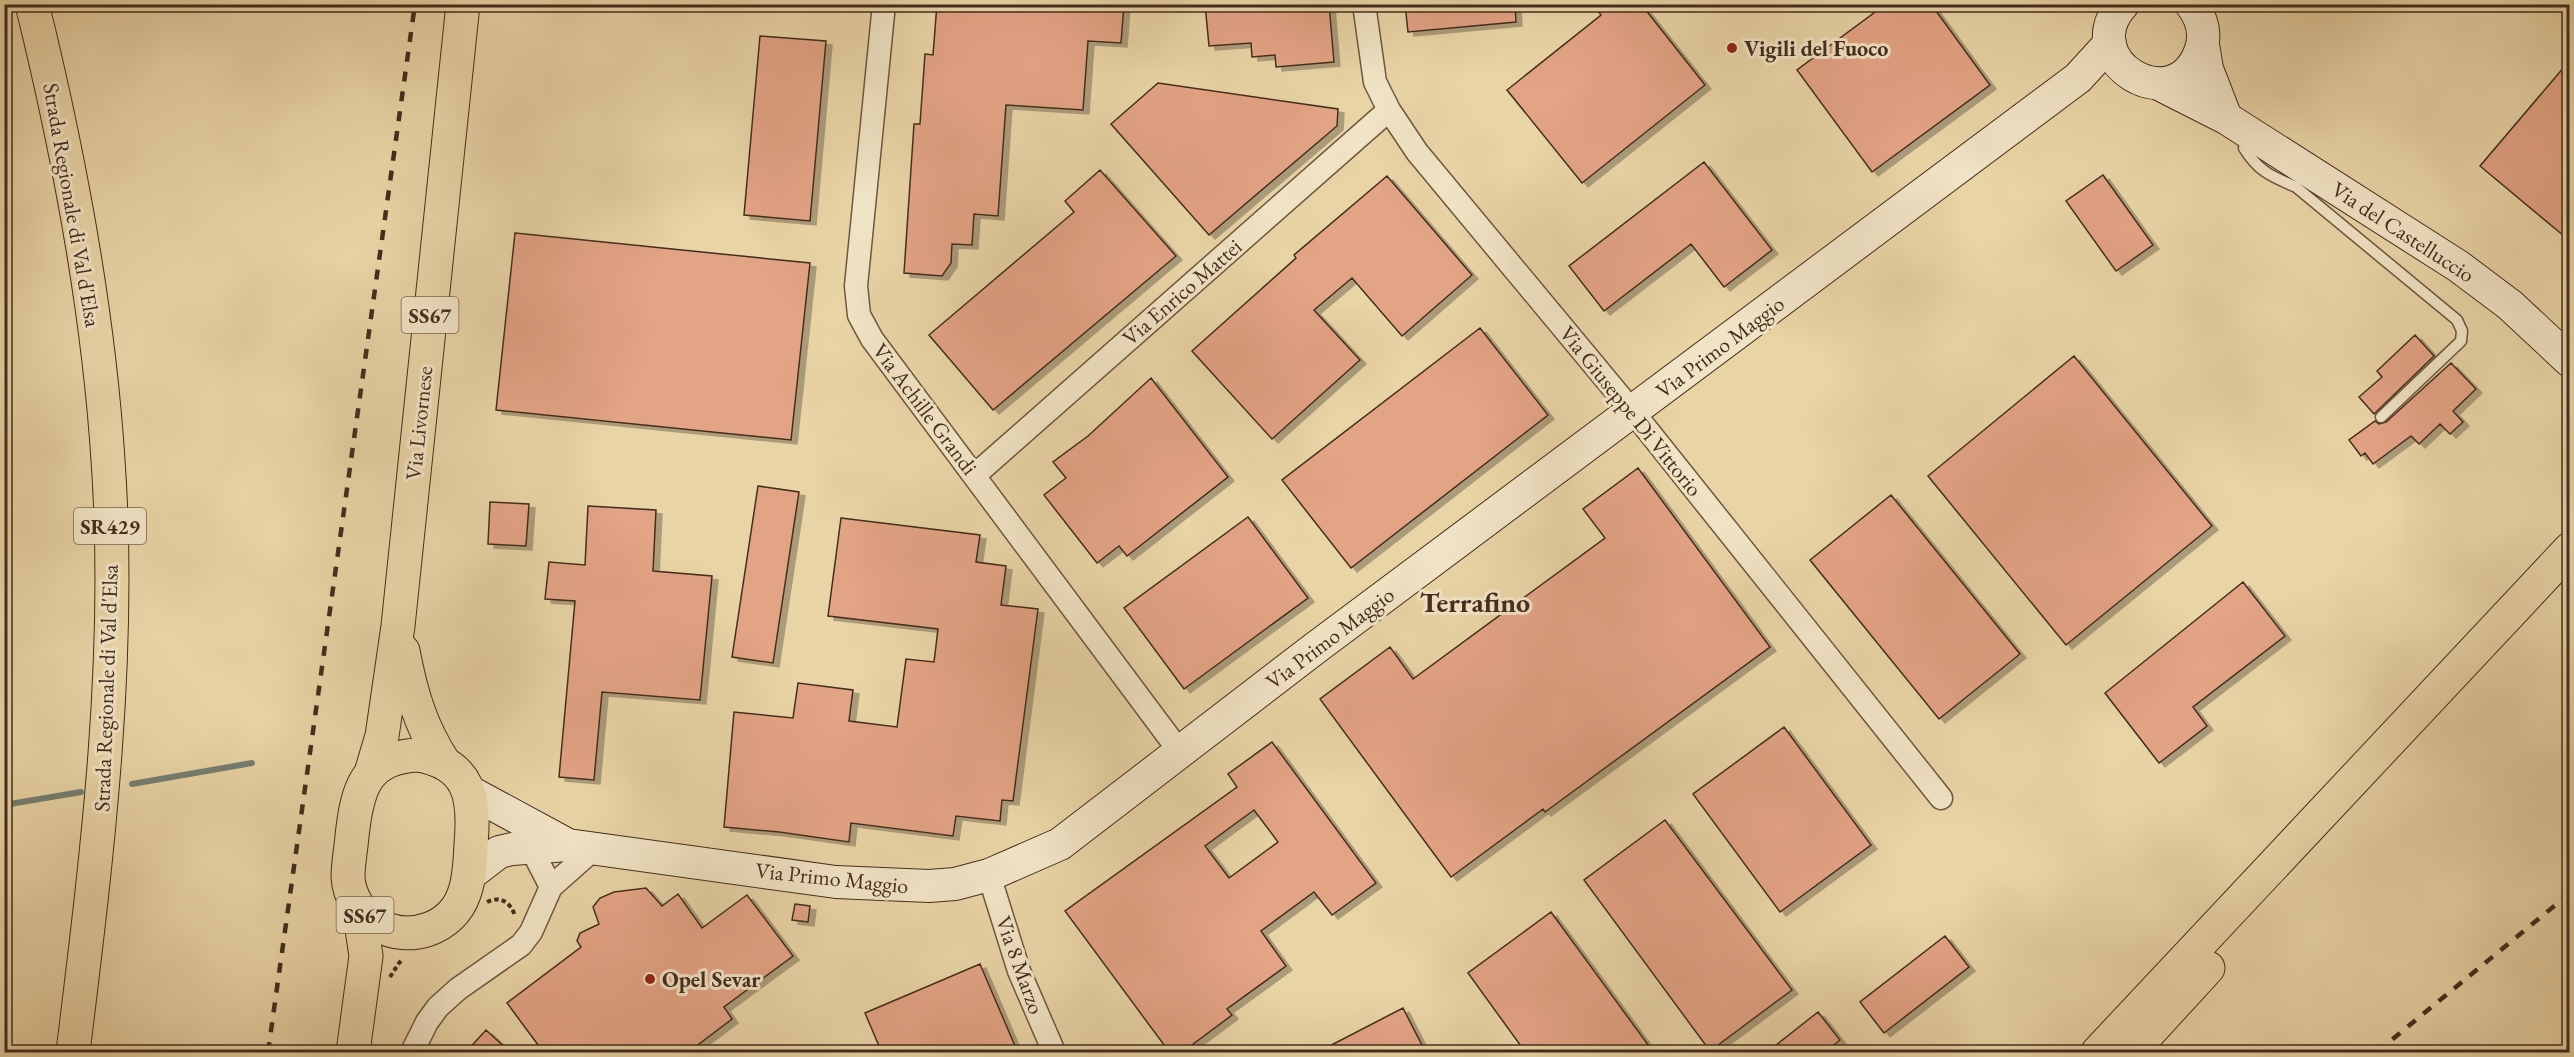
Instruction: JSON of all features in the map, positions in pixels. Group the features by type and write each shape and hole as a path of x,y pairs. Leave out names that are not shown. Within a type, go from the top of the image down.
{"main road":[{"name":"Strada Regionale di Val d'Elsa","path":"32,4 54,90 79,222 94,325 109,462 110,663 101,820 73,1053"},
{"name":"Via Livornese","path":"375,989 366,957 359,909 351,893 349,869 356,799 371,773 382,736 398,626 463,4"},
{"name":"Via Primo Maggio","path":"2033,112 2144,79 2173,81 2187,72 2197,60 2200,18"},
{"path":"2200,18 2207,69 2237,125"},
{"name":"Via Primo Maggio","path":"2110,19 2117,61 2144,79"},
{"name":"Via Primo Maggio","path":"469,874 499,852 531,848 581,847 878,886 929,886 954,884 989,875 1060,844 1314,649 2079,78 2110,19"},
{"name":"Via del Castelluccio","path":"2144,79 2237,125 2482,283 2522,315 2570,361"},
{"path":"2098,1053 2570,549"},
{"path":"2130,1053 2570,581"},
{"name":"Via Livornese","path":"353,1053 388,956 411,945 447,919 458,907 469,874 474,814 470,792 458,773 445,764 424,730 416,709 398,626"},
{"path":"371,773 382,764 407,756 429,757 445,764"},
{"name":"Via Primo Maggio","path":"470,792 581,847"},
{"name":"Via Livornese","path":"359,909 371,921 386,930 401,933 411,945"}],"street":[{"name":"Via Achille Grandi","path":"884,4 856,286 858,307 864,327 1180,752"},
{"name":"Via Giuseppe Di Vittorio","path":"1364,4 1375,82 1389,110 1417,152 1633,412 1941,798"},
{"name":"Via Enrico Mattei","path":"975,475 1389,110"},
{"path":"412,1053 427,1022 438,1007 458,989 521,945 531,932 551,887 581,847"},
{"path":"531,848 551,887"},
{"name":"Via 8 Marzo","path":"989,875 1019,971 1054,1053"}],"lane":[{"path":"2237,125 2244,148 2254,164 2266,174 2296,188 2457,320 2462,331 2461,341 2381,417"}],"path":[{"path":"485,904 492,900 505,901 515,913 514,924"},
{"path":"375,989 399,963 411,945"}],"building":[{"path":"937,4 1124,4 1121,43 1088,41 1083,110 1006,105 998,216 974,214 972,245 952,244 951,263 942,276 904,273 914,124 920,124 925,54 933,55"},
{"path":"1205,4 1329,4 1334,62 1276,67 1275,55 1252,57 1251,43 1209,46"},
{"path":"1405,4 1515,4 1516,22 1408,32"},
{"path":"1593,4 1641,4 1705,85 1582,183 1507,90 1601,15"},
{"path":"1886,4 1931,4 1990,85 1872,172 1797,70"},
{"path":"760,36 826,41 810,221 744,215"},
{"path":"2570,60 2570,241 2480,166"},
{"path":"1158,83 1338,109 1337,126 1209,235 1111,124"},
{"path":"1704,162 1772,250 1724,287 1691,244 1604,311 1569,266"},
{"path":"1100,170 1176,256 993,410 929,335 1074,212 1065,201"},
{"path":"2103,175 2153,245 2116,271 2066,201"},
{"path":"1387,176 1472,275 1402,336 1352,278 1314,310 1360,360 1272,439 1192,351 1296,258 1294,255"},
{"path":"515,233 810,263 791,440 496,410"},
{"path":"1480,328 1548,415 1351,568 1282,480"},
{"path":"2415,335 2434,356 2374,414 2359,397 2382,377 2377,371"},
{"path":"2074,356 2212,526 2066,645 1928,476"},
{"path":"2451,363 2476,389 2453,411 2463,422 2450,434 2440,424 2419,444 2411,436 2373,464 2365,453 2361,456 2349,440 2375,421 2379,424 2386,422"},
{"path":"1151,378 1228,477 1127,556 1119,546 1097,563 1044,495 1066,478 1053,462 1088,436"},
{"path":"1638,468 1770,647 1545,812 1543,809 1451,877 1320,699 1390,647 1413,679 1605,538 1583,509"},
{"path":"758,486 799,492 773,663 732,657"},
{"path":"1891,495 2020,654 1939,719 1810,560"},
{"path":"490,502 529,504 526,546 488,544"},
{"path":"588,506 656,510 653,571 712,576 700,700 602,692 594,780 559,777 575,601 545,599 549,562 585,565"},
{"path":"1248,517 1308,598 1184,689 1124,608"},
{"path":"841,518 980,535 976,562 1006,566 1001,605 1038,609 1013,801 1002,800 1000,821 956,816 953,836 851,823 849,842 724,827 734,712 793,718 798,683 853,690 849,721 897,727 906,659 934,662 938,629 828,616"},
{"path":"2243,582 2285,636 2193,707 2207,726 2159,763 2105,693"},
{"path":"1784,727 1871,845 1780,912 1693,794"},
{"path":"1272,742 1376,883 1332,915 1314,892 1261,931 1286,966 1227,1009 1232,1015 1181,1053 1170,1053 1065,911 1237,787 1228,774","holes":["1254,810 1278,842 1229,878 1205,846"]},
{"path":"1665,820 1792,990 1710,1051 1584,880"},
{"name":"Opel Sevar","path":"646,888 662,906 678,894 702,928 747,895 793,956 724,1007 732,1019 687,1053 544,1053 507,1003 581,947 577,941 580,933 599,924 593,907 600,898 614,892"},
{"path":"795,904 810,906 808,922 792,920"},
{"path":"1551,912 1654,1053 1526,1053 1468,973"},
{"path":"1945,936 1969,967 1884,1033 1860,1002"},
{"path":"980,964 1018,1053 882,1053 865,1013"},
{"path":"1403,1008 1426,1053 1316,1053"},
{"path":"1818,1012 1840,1040 1824,1053 1766,1053"},
{"path":"486,1030 511,1053 465,1053"}],"waterway":[{"path":"132,784 252,763"},
{"path":"4,805 81,792"}],"railway":[{"path":"268,1052 415,4"},
{"path":"2377,1052 2570,893"}],"place":[{"name":"Vigili del Fuoco","path":"1732,48"},
{"name":"Opel Sevar","path":"650,979"}],"district":[{"name":"Terrafino","path":"1475,602"}]}
